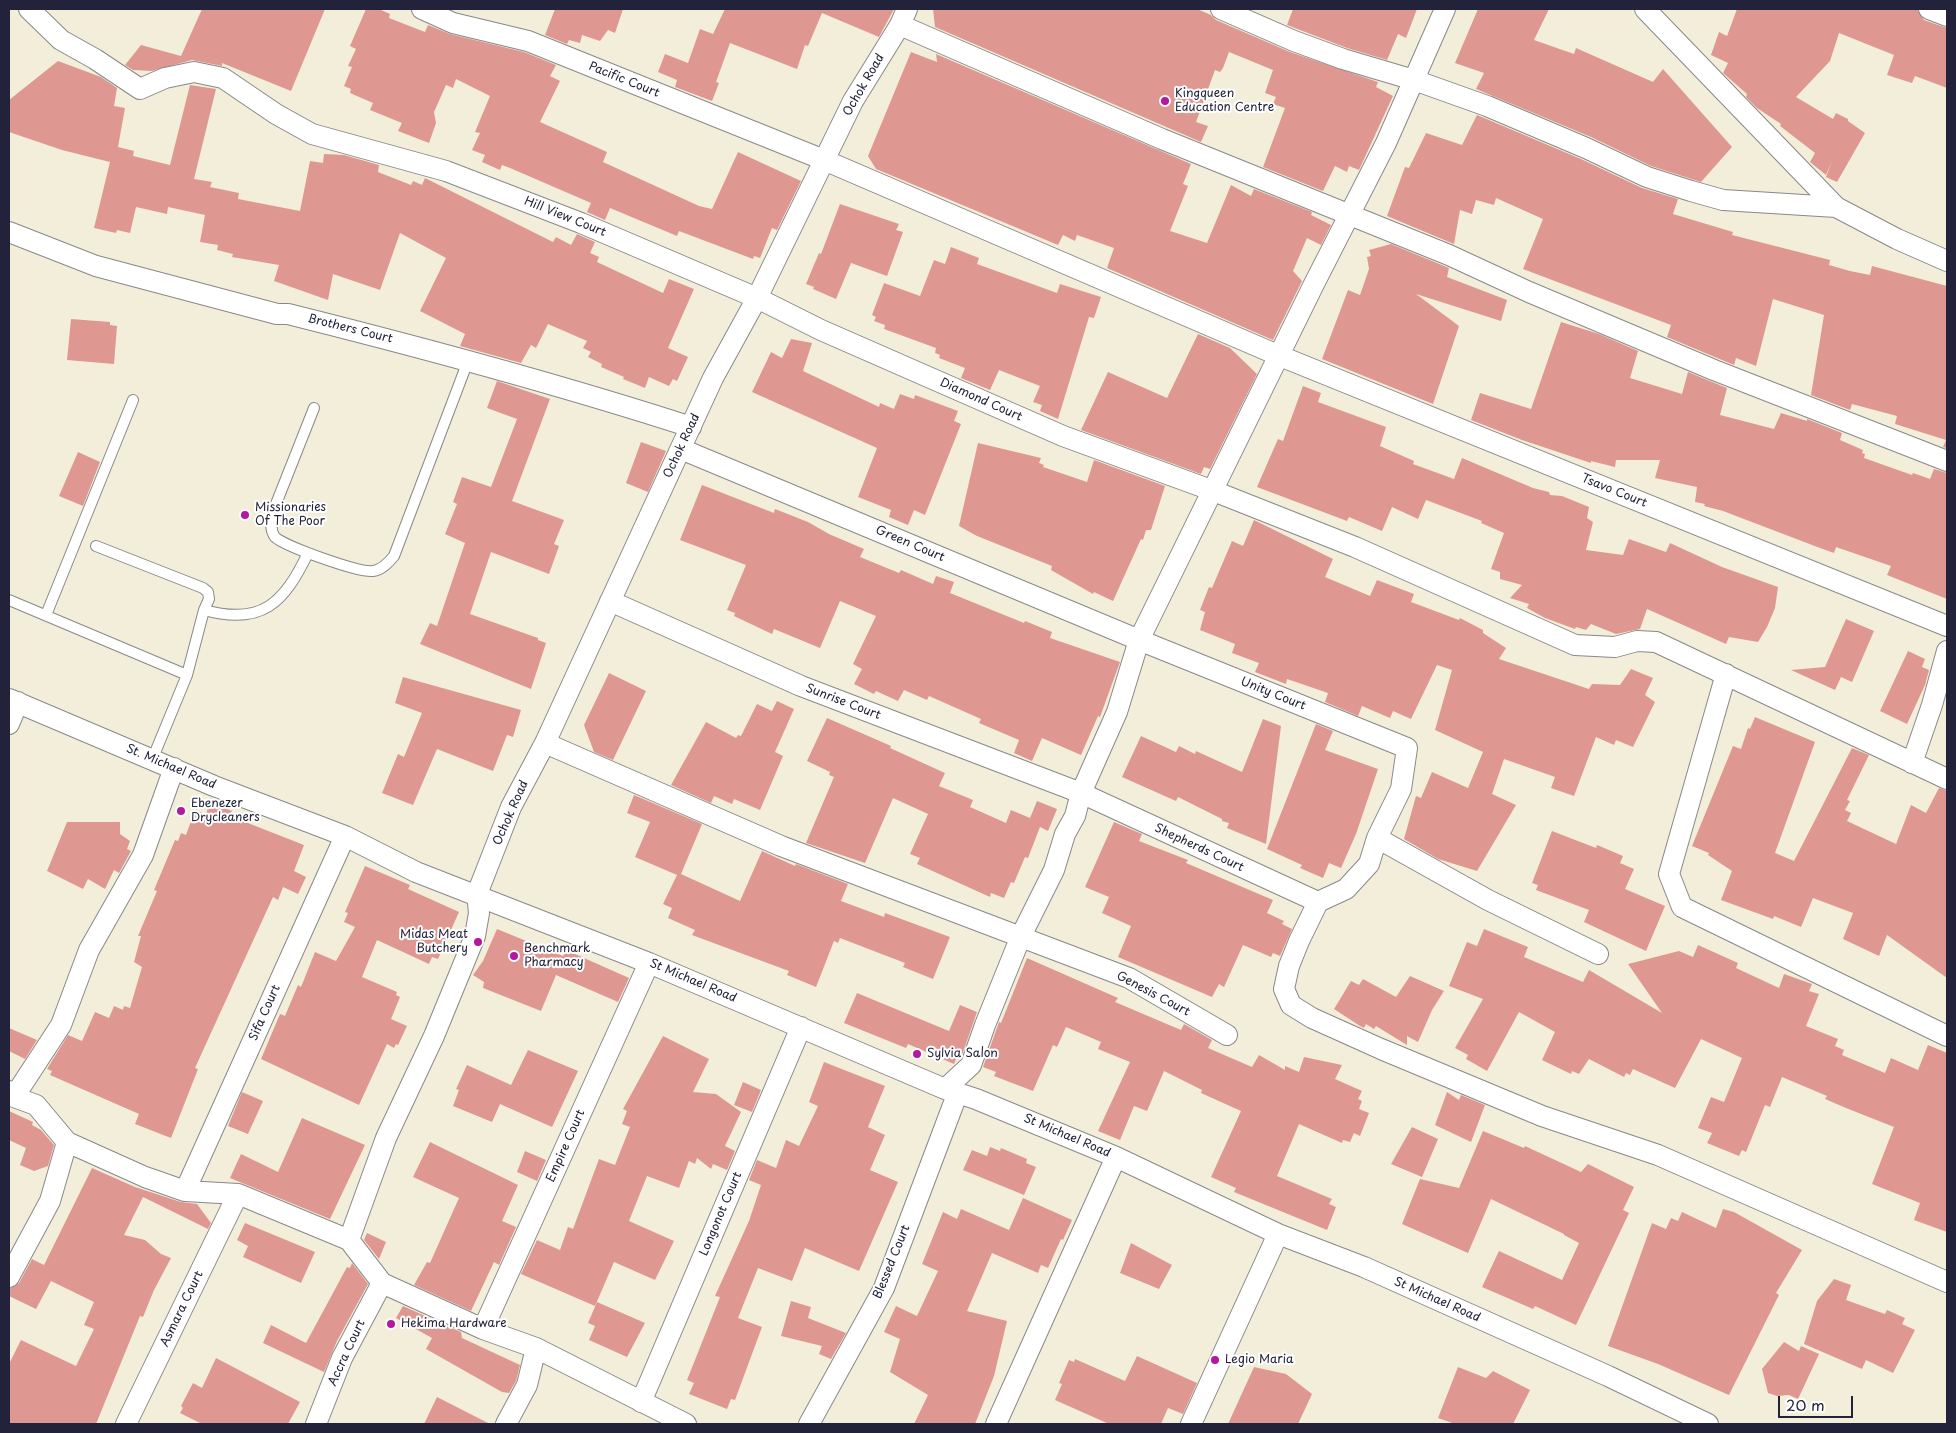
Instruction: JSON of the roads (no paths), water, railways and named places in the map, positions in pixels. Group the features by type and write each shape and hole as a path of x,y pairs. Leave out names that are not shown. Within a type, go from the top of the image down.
{"street":[{"name":"Hill View Court","path":"29,9 61,40 140,88 165,78 194,72 223,78 276,114 312,134 446,171 514,196 757,298"},
{"name":"Pacific Court","path":"422,9 453,23 528,41 824,160 1280,356"},
{"path":"1221,9 1294,41 1343,59 1414,80 1514,118 1586,148 1647,177 1690,191 1723,200 1836,207"},
{"path":"952,1090 972,1065 985,1025 1021,936 1054,870 1066,834 1075,816 1081,793 1117,712 1139,640 1211,490 1386,143 1445,9"},
{"path":"1645,9 1836,207 1897,239 1947,262"},
{"path":"1929,9 1947,16"},
{"name":"Ochok Road","path":"476,894 511,807 545,743 713,378 757,298 853,101 903,17"},
{"path":"903,17 1153,135 1350,214 1714,370 1947,462"},
{"name":"Brothers Court","path":"9,232 96,266 565,387 692,427"},
{"name":"Diamond Court","path":"757,298 821,330 1063,436 1211,490 1355,547 1575,645 1615,648 1637,641 1656,642 1947,779"},
{"name":"Tsavo Court","path":"1280,356 1947,626"},
{"name":"Green Court","path":"681,449 1139,640"},
{"name":"Sunrise Court","path":"610,601 801,686 1081,793"},
{"name":"Unity Court","path":"1139,640 1407,748 1401,788 1377,838"},
{"path":"1912,762 1932,705 1947,651"},
{"path":"1726,674 1669,874 1682,907 1947,1036"},
{"path":"9,724 13,700"},
{"name":"St. Michael Road","path":"13,700 152,760 345,836 416,872"},
{"name":"Genesis Court","path":"545,743 781,846 1129,978 1226,1035"},
{"path":"174,768 142,856 88,950 61,1025 11,1094 36,1105 67,1142 145,1177 185,1190 238,1194 349,1240 382,1283 483,1329 536,1348 686,1424"},
{"name":"Shepherds Court","path":"1081,793 1318,902"},
{"name":"Sifa Court","path":"185,1190 345,836"},
{"path":"1598,954 1488,900 1377,838 1369,864 1346,889 1318,902 1289,966 1284,989 1291,1005 1312,1018 1542,1116 1658,1155 1947,1282"},
{"name":"St Michael Road","path":"416,872 649,962 1116,1157 1278,1234 1373,1271 1608,1376 1708,1424"},
{"path":"349,1240 386,1138 434,1036 476,936 480,913 476,894"},
{"name":"Empire Court","path":"483,1329 649,962"},
{"name":"Longonot Court","path":"641,1402 801,1027"},
{"name":"Blessed Court","path":"809,1424 884,1288 952,1090"},
{"path":"9,1277 50,1201 67,1142"},
{"path":"996,1424 1116,1157"},
{"name":"Asmara Court","path":"126,1424 238,1194"},
{"path":"1191,1424 1278,1234"},
{"name":"Accra Court","path":"316,1424 342,1358 382,1283"},
{"path":"506,1424 527,1385 536,1348"}],"lane":[{"path":"314,408 272,514 271,523 277,538 308,553 357,569 374,571 387,564 394,556 468,361"},
{"path":"46,615 133,400"},
{"path":"96,546 208,592 209,599 204,610 187,675 152,760"},
{"path":"204,610 226,616 245,616 262,610 281,595 296,578 308,553"},
{"path":"9,600 187,675"}],"place":[{"name":"Kingqueen Education Centre","path":"1165,101"},
{"name":"Missionaries Of The Poor","path":"245,515"},
{"name":"Ebenezer Drycleaners","path":"181,811"},
{"name":"Midas Meat Butchery","path":"478,942"},
{"name":"Benchmark Pharmacy","path":"514,956"},
{"name":"Sylvia Salon","path":"917,1054"},
{"name":"Hekima Hardware","path":"391,1324"},
{"name":"Legio Maria","path":"1215,1360"}]}
